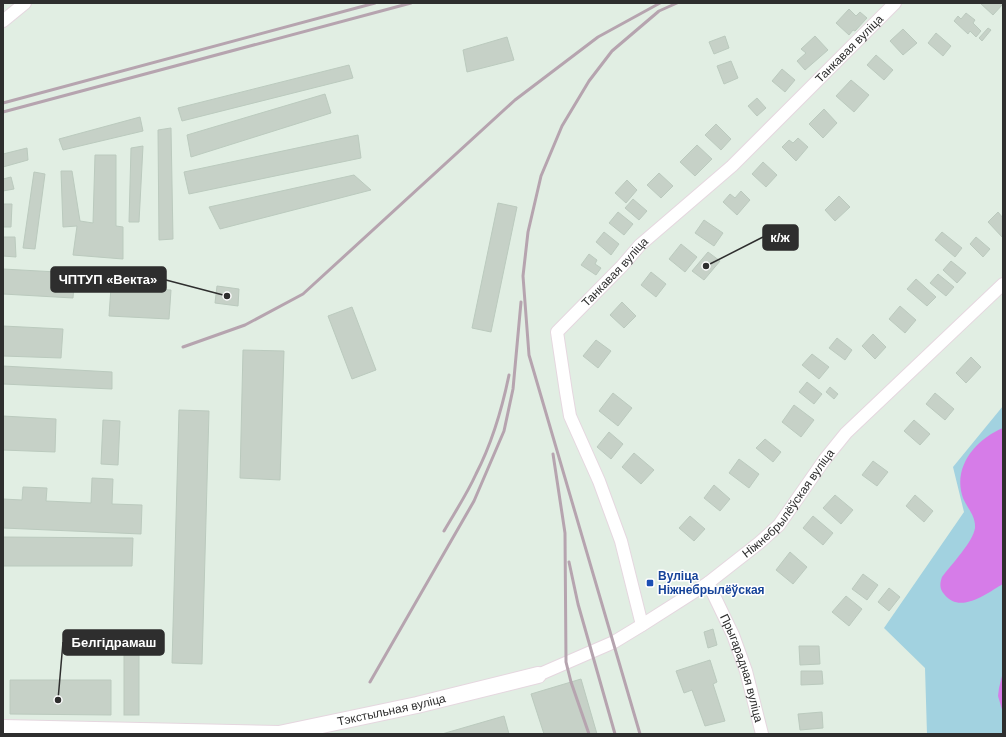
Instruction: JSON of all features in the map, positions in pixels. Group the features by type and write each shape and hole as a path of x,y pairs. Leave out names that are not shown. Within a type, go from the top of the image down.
{"street":[{"path":"3,21 25,3"},
{"name":"Танкавая вуліца","path":"642,625 621,541 599,481 570,416 557,332 622,266 640,245 732,166 895,3"},
{"name":"Ніжнебрылёўская вуліца","path":"538,675 614,642 708,583 759,543 779,525 825,459 846,433 1003,284"},
{"name":"Прыгарадная вуліца","path":"708,583 732,635 746,672 762,734"},
{"name":"Тэкстыльная вуліца","path":"3,728 279,734 417,705 538,675"}],"shaded area":[{"path":"1003,406 1003,734 927,734 925,668 884,628 964,512 953,467"},
{"path":"1003,428 1003,584 982,597 958,603 950,600 941,590 940,586 942,577 966,546 975,528 973,516 963,498 960,487 961,476 964,465 976,447 984,439"},
{"path":"1003,672 1003,713 998,696"}],"building":[{"path":"980,3 1003,3 1003,4 993,15"},
{"path":"849,9 856,16 860,12 867,18 855,31 853,30 849,35 836,23"},
{"path":"966,13 975,20 973,23 981,31 976,37 970,31 968,34 954,21 958,16 961,19"},
{"path":"988,28 991,30 982,41 979,38"},
{"path":"903,29 917,43 903,55 890,41"},
{"path":"936,33 951,46 943,56 928,43"},
{"path":"725,36 729,48 714,54 709,42"},
{"path":"815,36 828,50 805,70 797,61 806,53 801,49"},
{"path":"507,37 514,60 467,72 463,50"},
{"path":"876,55 893,70 884,80 867,65"},
{"path":"731,61 738,78 724,84 717,66"},
{"path":"349,65 353,78 182,121 178,108"},
{"path":"782,69 795,80 785,92 772,81"},
{"path":"851,80 869,95 854,112 836,96"},
{"path":"325,94 331,113 191,157 187,135"},
{"path":"757,98 766,108 757,116 748,106"},
{"path":"824,109 837,123 823,138 809,124"},
{"path":"140,117 143,131 63,150 59,139"},
{"path":"716,124 731,139 721,150 705,135"},
{"path":"171,128 173,239 159,240 158,130"},
{"path":"358,135 361,158 189,194 184,172"},
{"path":"798,138 808,147 796,161 782,147 789,140 793,143"},
{"path":"697,145 712,159 695,176 680,162"},
{"path":"143,146 139,222 129,222 131,148"},
{"path":"27,148 28,160 3,167 3,154"},
{"path":"95,155 116,155 116,226 123,227 123,259 73,255 77,226 63,227 61,171 72,171 80,221 93,223"},
{"path":"763,162 777,175 766,187 752,174"},
{"path":"34,172 45,174 35,249 23,248"},
{"path":"659,173 673,186 661,198 647,185"},
{"path":"354,175 371,190 220,229 209,207"},
{"path":"11,177 14,189 3,191 3,179"},
{"path":"627,180 637,190 626,203 615,193"},
{"path":"741,191 750,200 737,215 723,202 730,194 735,198"},
{"path":"839,196 850,207 835,221 825,210"},
{"path":"633,199 647,211 639,220 625,208"},
{"path":"498,203 517,207 491,332 472,328"},
{"path":"3,204 12,204 11,227 3,227"},
{"path":"618,212 633,224 624,235 609,223"},
{"path":"998,212 1003,218 1003,238 988,222"},
{"path":"704,220 723,233 714,246 695,233"},
{"path":"604,232 619,244 611,255 596,242"},
{"path":"942,232 962,248 955,257 935,240"},
{"path":"3,237 15,237 16,257 3,256"},
{"path":"976,237 990,249 983,257 970,244"},
{"path":"681,244 697,257 685,272 669,259"},
{"path":"708,252 720,261 704,280 692,271"},
{"path":"589,254 597,260 595,264 601,268 596,275 581,265"},
{"path":"951,261 966,273 957,283 943,270"},
{"path":"3,269 75,273 73,298 3,294"},
{"path":"651,272 666,284 656,297 641,285"},
{"path":"938,274 954,287 946,296 930,283"},
{"path":"916,279 936,297 927,306 907,289"},
{"path":"217,286 239,289 238,306 215,303"},
{"path":"111,287 171,290 169,319 109,316"},
{"path":"622,302 636,316 624,328 610,315"},
{"path":"900,306 916,320 905,333 889,319"},
{"path":"352,307 376,370 352,379 328,316"},
{"path":"3,326 63,329 61,358 3,356"},
{"path":"873,334 886,347 875,359 862,346"},
{"path":"837,338 852,350 845,360 829,348"},
{"path":"596,340 611,351 598,368 583,356"},
{"path":"243,350 284,351 280,480 240,478"},
{"path":"812,354 829,367 819,379 802,365"},
{"path":"971,357 981,367 966,383 956,373"},
{"path":"3,366 112,372 112,389 3,384"},
{"path":"807,382 822,394 814,404 799,392"},
{"path":"830,387 838,394 834,399 826,392"},
{"path":"613,393 632,408 618,426 599,411"},
{"path":"935,393 954,409 945,420 926,404"},
{"path":"794,405 814,420 801,437 782,422"},
{"path":"179,410 209,411 202,664 172,663"},
{"path":"3,416 56,419 55,452 3,450"},
{"path":"103,420 120,421 118,465 101,464"},
{"path":"914,420 930,434 920,445 904,431"},
{"path":"609,432 623,444 611,459 597,447"},
{"path":"765,439 781,452 773,462 756,448"},
{"path":"634,453 654,470 641,484 622,467"},
{"path":"739,459 759,474 749,488 729,473"},
{"path":"873,461 888,472 877,486 862,475"},
{"path":"92,478 113,479 112,504 142,505 141,534 3,528 3,499 22,500 23,487 47,488 46,501 91,503"},
{"path":"714,485 730,499 720,511 704,498"},
{"path":"835,495 853,510 841,524 823,508"},
{"path":"915,495 933,511 924,522 906,506"},
{"path":"690,516 705,529 694,541 679,528"},
{"path":"813,516 833,533 823,545 803,528"},
{"path":"3,537 133,538 132,566 3,566"},
{"path":"790,552 807,567 793,584 776,570"},
{"path":"863,574 878,585 867,600 852,589"},
{"path":"889,588 900,597 889,611 878,602"},
{"path":"846,596 862,609 849,626 832,612"},
{"path":"713,629 717,645 708,648 704,632"},
{"path":"124,635 139,635 139,715 124,715"},
{"path":"799,646 819,646 820,664 800,665"},
{"path":"710,660 717,682 713,684 725,721 705,726 692,690 684,693 676,671"},
{"path":"801,671 822,671 823,684 801,685"},
{"path":"581,679 597,734 544,734 531,694"},
{"path":"10,680 111,680 111,715 10,714"},
{"path":"822,712 823,728 800,730 798,714"},
{"path":"504,716 509,734 442,734"}],"railway":[{"path":"3,103 375,3"},
{"path":"3,112 411,3"},
{"path":"183,347 245,325 303,294 515,100 598,37 660,3"},
{"path":"640,734 529,355 523,276 528,232 541,176 562,126 589,81 612,51 659,11 677,3"},
{"path":"370,682 474,501 504,431 513,389 521,302"},
{"path":"444,531 469,489 482,462 500,413 509,375"},
{"path":"553,454 565,533 566,662 571,682 589,734"},
{"path":"569,562 578,604 615,734"}],"place":[{"name":"к/ж","path":"706,266"},
{"name":"ЧПТУП «Векта»","path":"227,296"},
{"name":"Вуліца Ніжнебрылёўская","path":"650,583"},
{"name":"Белгідрамаш","path":"58,700"}]}
